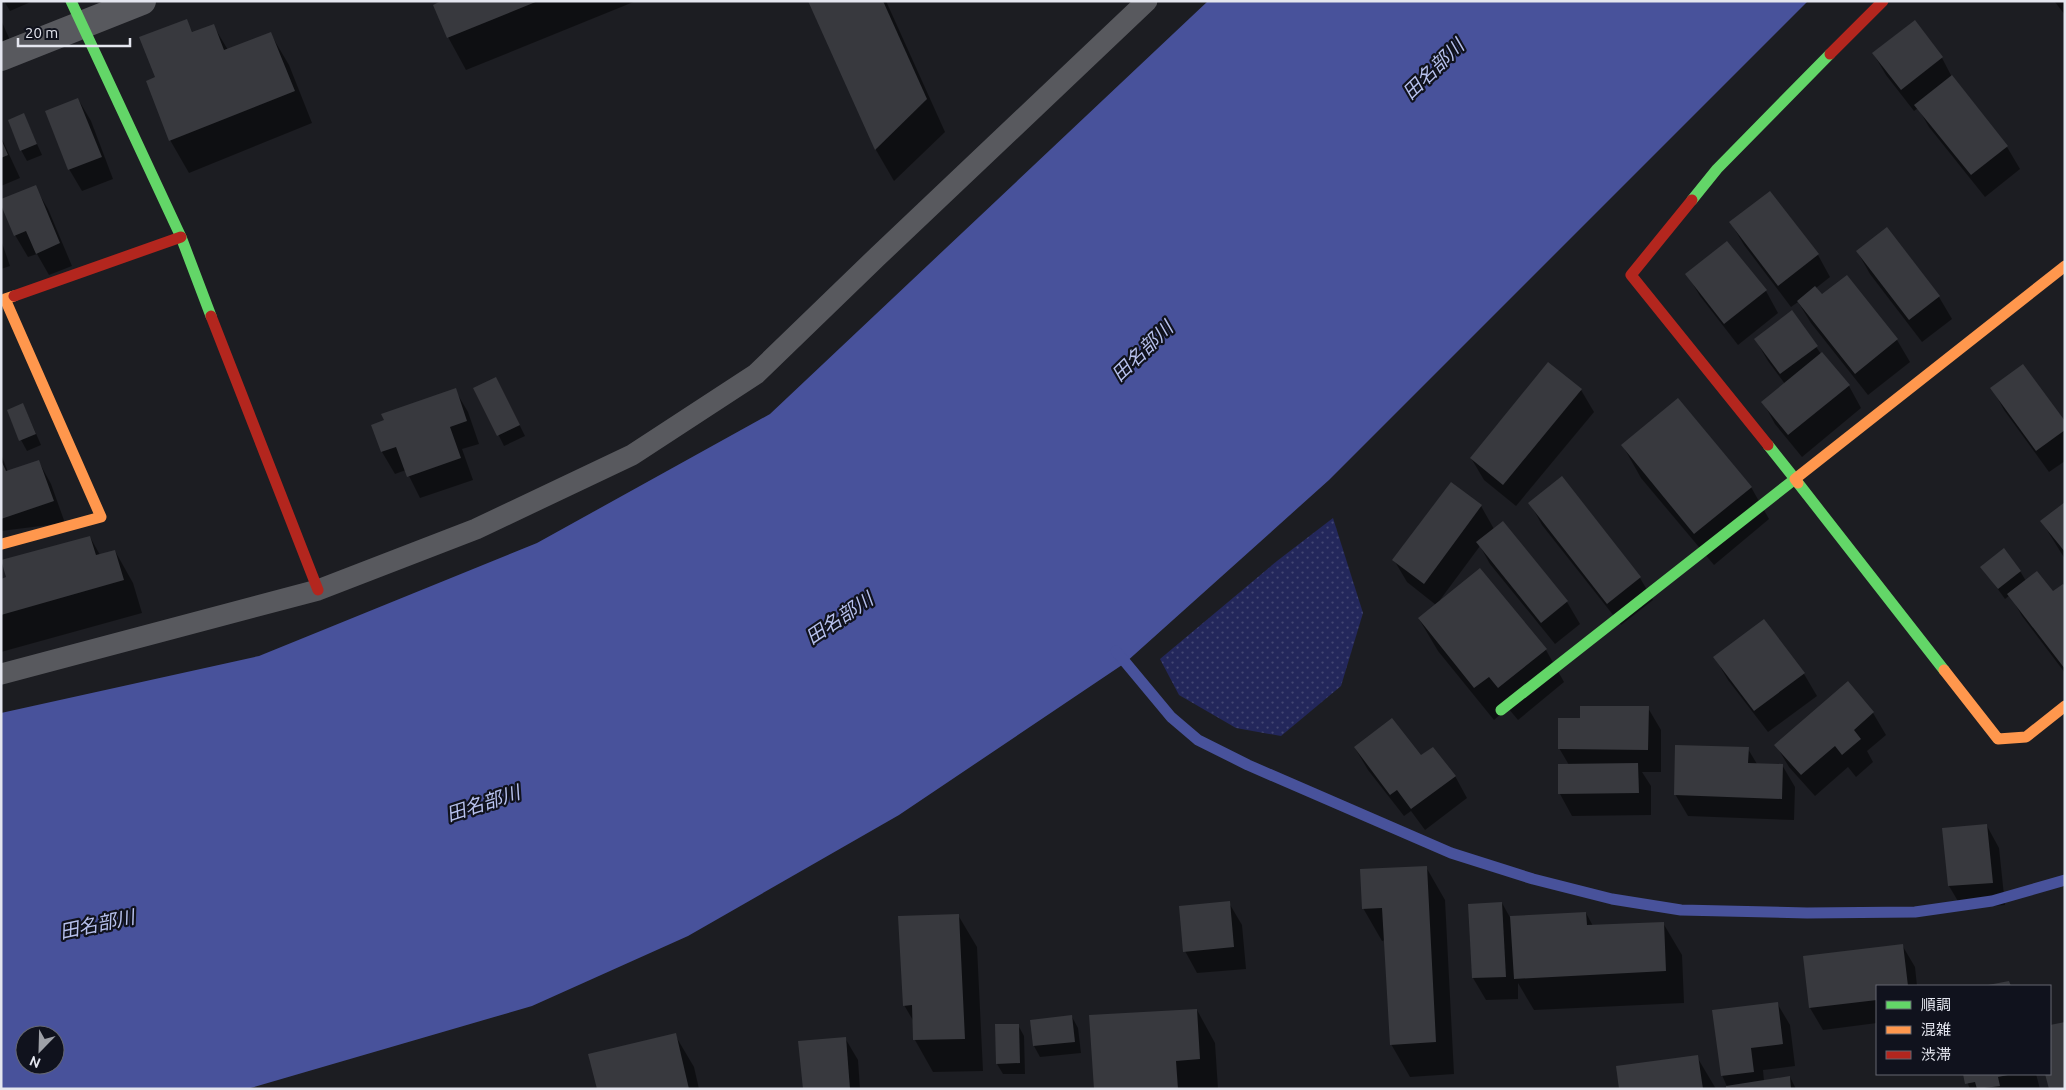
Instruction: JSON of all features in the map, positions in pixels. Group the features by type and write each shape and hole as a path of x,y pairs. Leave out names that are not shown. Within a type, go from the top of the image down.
{"street":[{"path":"1,57 76,13 142,1"},
{"path":"1884,1 1717,169 1631,274 1795,479 1998,739 2026,737 2065,706"},
{"path":"76,13 181,237 318,590"},
{"path":"2,544 101,517 5,299 181,237"},
{"path":"1501,710 2065,266"}],"lane":[{"path":"1,674 318,590 476,529 632,455 756,374 1147,1"}],"shaded area":[{"path":"1333,518 1363,613 1341,686 1281,736 1236,728 1179,695 1160,659 1277,561"}],"water":[{"name":"田名部川","path":"1208,1 1808,1 1329,480 1125,663 899,815 688,936 532,1006 247,1089 1,1089 1,713 259,656 537,543 770,414"}],"building":[{"path":"441,1 538,1 447,38 433,5"},
{"path":"808,1 883,1 927,99 875,150"},
{"path":"187,19 192,32 214,24 224,50 271,32 295,91 169,141 146,81 155,77 139,37"},
{"path":"1915,20 1943,57 1901,90 1872,53"},
{"path":"1952,75 2008,146 1971,175 1914,105"},
{"path":"78,98 102,157 68,170 45,111"},
{"path":"24,113 37,144 20,151 8,120"},
{"path":"1,139 8,155 1,158"},
{"path":"36,185 60,243 36,254 26,231 14,236 1,205 1,199"},
{"path":"1770,191 1819,254 1778,286 1729,222"},
{"path":"1887,227 1940,296 1909,320 1856,251"},
{"path":"1727,241 1767,290 1724,324 1685,274"},
{"path":"1847,275 1898,339 1855,374 1797,301 1815,286 1822,294"},
{"path":"1792,310 1818,346 1780,374 1754,339"},
{"path":"1822,352 1850,385 1788,435 1761,402"},
{"path":"1548,362 1582,389 1503,485 1470,458"},
{"path":"2023,364 2065,421 2065,430 2036,451 1990,388"},
{"path":"496,377 520,425 497,436 473,388"},
{"path":"456,388 467,421 450,427 461,458 407,477 396,447 381,452 371,425 384,420 381,414"},
{"path":"1678,398 1752,487 1694,534 1621,445"},
{"path":"23,403 36,434 19,441 7,410"},
{"path":"1,460 6,471 39,460 54,501 1,519"},
{"path":"1562,476 1641,577 1607,604 1528,503"},
{"path":"1451,482 1482,505 1424,584 1392,560"},
{"path":"2065,502 2065,552 2040,521"},
{"path":"1503,521 1568,601 1541,623 1476,542"},
{"path":"90,536 96,555 115,550 124,580 1,615 1,579 6,577 1,560"},
{"path":"2004,548 2021,571 1998,589 1980,567"},
{"path":"1480,568 1547,649 1498,688 1489,677 1474,688 1418,618"},
{"path":"2037,571 2053,591 2063,584 2065,586 2065,669 2007,594"},
{"path":"1764,619 1805,673 1754,711 1713,657"},
{"path":"1848,681 1874,712 1854,730 1861,739 1842,755 1835,746 1801,775 1774,745"},
{"path":"1580,706 1649,706 1648,750 1558,749 1558,718 1580,718"},
{"path":"1392,718 1421,755 1433,747 1456,776 1411,809 1397,790 1390,795 1354,747"},
{"path":"1675,745 1749,747 1748,763 1783,764 1782,799 1674,795"},
{"path":"1638,763 1639,793 1558,794 1558,764"},
{"path":"1987,824 1993,883 1948,886 1942,828"},
{"path":"1427,866 1436,1042 1390,1045 1382,908 1362,909 1360,869"},
{"path":"1230,901 1234,947 1183,952 1179,906"},
{"path":"1502,902 1506,977 1472,978 1468,904"},
{"path":"1586,912 1587,925 1664,922 1666,971 1514,979 1510,916"},
{"path":"959,914 965,1039 913,1040 912,1005 903,1006 898,916"},
{"path":"1903,944 1908,985 1876,985 1876,1000 1809,1008 1803,956"},
{"path":"2009,981 2011,985 1988,985"},
{"path":"1778,1002 1783,1044 1751,1048 1754,1072 1721,1076 1712,1010"},
{"path":"1197,1009 1200,1059 1176,1061 1178,1089 1094,1089 1089,1015"},
{"path":"1072,1015 1075,1042 1033,1046 1030,1020"},
{"path":"2065,1022 2065,1089 2049,1089 2045,1075 2051,1075 2051,1025"},
{"path":"995,1024 1019,1024 1020,1063 996,1064"},
{"path":"676,1033 689,1089 597,1089 588,1054"},
{"path":"846,1037 850,1089 803,1089 798,1041"},
{"path":"1698,1055 1703,1089 1619,1089 1616,1066"},
{"path":"1963,1075 2008,1075 1998,1077 2000,1086 1977,1089 1975,1082 1965,1084"},
{"path":"1790,1076 1791,1089 1726,1089 1726,1086"}],"waterway":[{"path":"1116,651 1171,717 1198,740 1248,765 1451,853 1533,879 1612,899 1681,910 1807,913 1915,912 1992,901 2065,880"}],"traffic: fast":[{"path":"71,1 181,237 211,316"},
{"path":"1692,200 1717,169 1830,54"},
{"path":"1501,710 1795,479 1768,445"},
{"path":"1798,483 1944,670"}],"traffic: slow":[{"path":"1798,483 1795,479 2065,266"},
{"path":"2,544 101,517 5,299 14,296"},
{"path":"1944,670 1998,739 2026,737 2065,706"}],"traffic: jam":[{"path":"1830,54 1883,1"},
{"path":"1692,200 1631,275 1768,445"},
{"path":"14,296 181,237"},
{"path":"211,316 318,590"}]}
